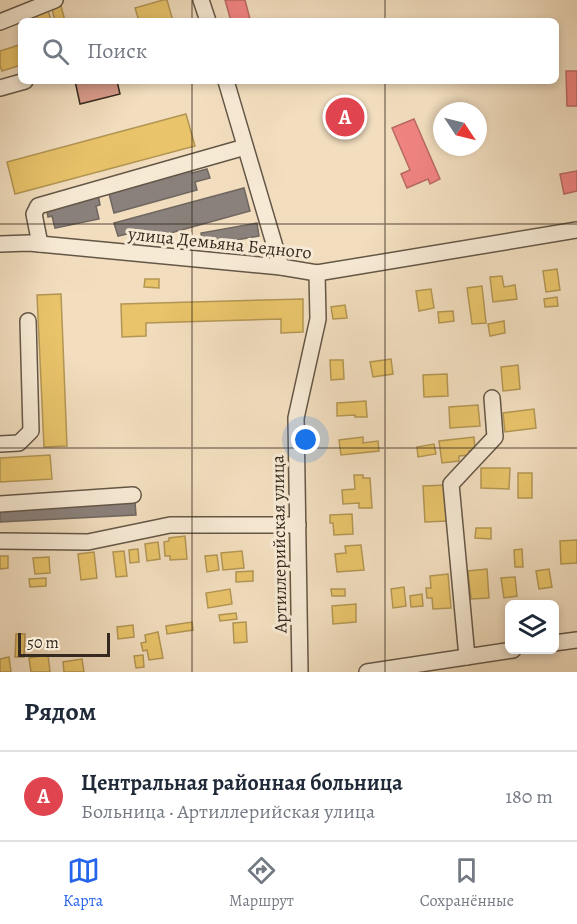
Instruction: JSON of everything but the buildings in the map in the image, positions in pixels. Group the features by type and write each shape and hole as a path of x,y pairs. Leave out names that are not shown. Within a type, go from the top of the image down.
{"street":[{"path":"0,22 55,0"},
{"path":"201,0 207,18"},
{"path":"0,88 18,83"},
{"path":"227,84 281,267"},
{"path":"40,244 34,214 38,206 245,147"},
{"name":"улица Демьяна Бедного","path":"0,244 40,244 281,267 317,273 577,230"},
{"name":"Артиллерийская улица","path":"300,672 296,418 318,319 317,273"},
{"path":"0,444 19,443 31,431 28,321"},
{"path":"467,657 451,484 495,437 492,398"},
{"path":"0,504 133,495"},
{"path":"0,541 88,542 170,525 298,525"},
{"path":"559,642 577,640"},
{"path":"367,672 505,651"}],"place":[{"name":"Центральная районная больница","path":"345,117"}]}
